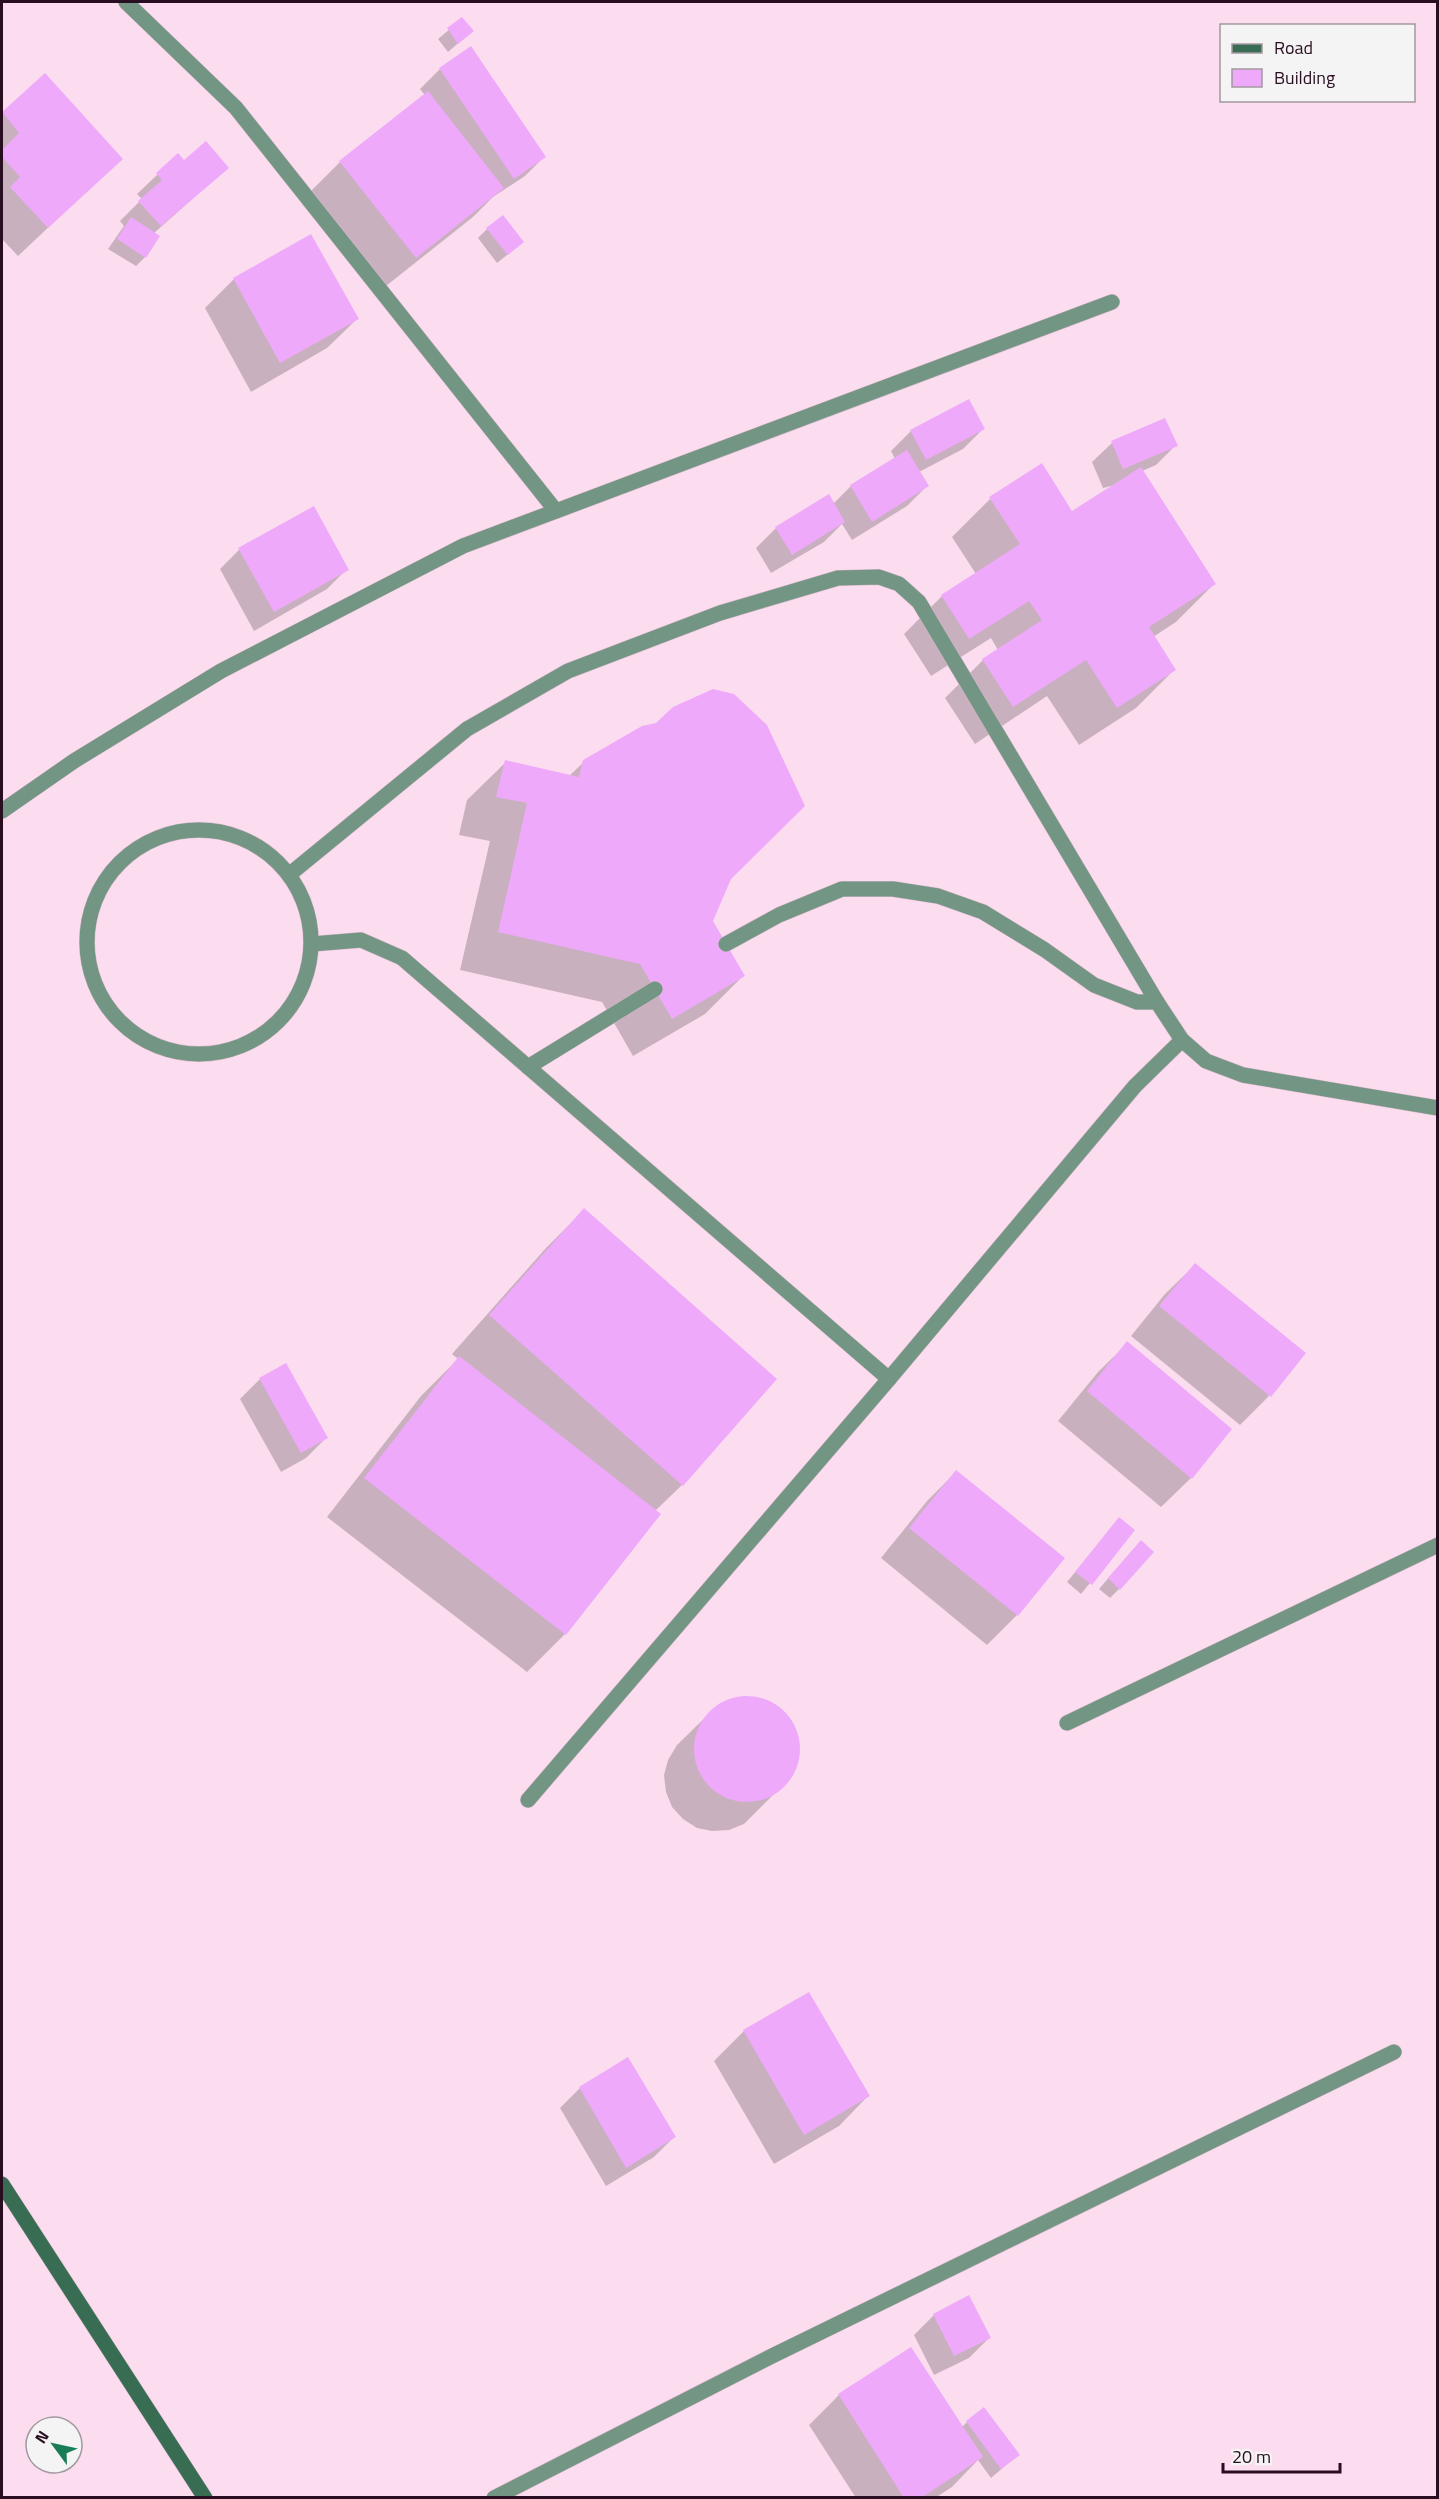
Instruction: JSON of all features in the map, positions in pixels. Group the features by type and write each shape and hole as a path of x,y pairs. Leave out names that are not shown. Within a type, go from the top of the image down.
{"street":[{"path":"126,2 236,108 556,511"},
{"path":"2,811 74,760 221,671 464,546 1112,302"},
{"path":"290,874 467,729 568,671 720,613 838,578 879,577 899,584 919,602 1156,1002 1182,1040 1206,1061 1243,1075 1437,1108"},
{"path":"192,829 230,833 263,848 290,874 307,907 312,944 305,981 287,1013 260,1038 226,1052 188,1055 153,1045 122,1025 100,995 88,960 88,922 101,887 124,858 156,838 192,829"},
{"path":"726,944 779,915 842,889 893,889 938,896 983,912 1045,950 1094,985 1137,1002 1156,1002"},
{"path":"312,944 361,940 402,958 889,1379"},
{"path":"528,1067 655,989"},
{"path":"528,1800 889,1379 1135,1086 1182,1040"},
{"path":"1067,1723 1437,1545"},
{"path":"494,2498 762,2362 1394,2052"},
{"path":"2,2184 205,2498"}],"building":[{"path":"462,17 474,31 458,44 447,28"},
{"path":"471,46 546,157 514,179 439,68"},
{"path":"45,73 123,159 48,228 10,187 20,177 2,157 2,150 19,133 2,112"},
{"path":"428,91 504,188 416,258 339,161"},
{"path":"206,141 229,168 161,226 138,201 162,180 156,173 178,153 184,160"},
{"path":"503,215 524,242 508,255 486,228"},
{"path":"131,217 160,236 146,258 117,239"},
{"path":"311,234 359,319 280,363 233,278"},
{"path":"969,399 985,429 926,460 910,430"},
{"path":"1165,418 1178,446 1123,469 1111,441"},
{"path":"907,450 929,486 872,522 850,485"},
{"path":"1042,463 1072,511 1141,467 1216,584 1149,627 1176,670 1117,708 1086,660 1013,707 982,659 1042,620 1029,601 969,639 941,595 1020,544 989,497"},
{"path":"829,494 845,522 792,555 775,527"},
{"path":"314,506 349,570 274,612 238,548"},
{"path":"713,689 734,694 767,725 805,806 731,879 713,921 745,976 672,1019 640,964 498,932 527,803 496,797 505,760 579,777 583,760 642,726 656,723 673,707"},
{"path":"584,1208 777,1379 683,1486 489,1315"},
{"path":"1195,1263 1306,1353 1271,1397 1159,1306"},
{"path":"1127,1341 1232,1429 1192,1479 1087,1391"},
{"path":"459,1356 661,1514 566,1635 364,1478"},
{"path":"286,1363 328,1438 301,1453 259,1378"},
{"path":"956,1470 1065,1558 1018,1616 909,1528"},
{"path":"1119,1517 1135,1530 1092,1585 1075,1572"},
{"path":"1141,1540 1154,1552 1120,1590 1108,1578"},
{"path":"747,1696 767,1700 785,1711 796,1729 800,1749 796,1769 785,1787 767,1798 747,1802 727,1798 709,1787 698,1769 694,1749 698,1729 709,1711 727,1700"},
{"path":"809,1992 870,2096 804,2135 743,2030"},
{"path":"628,2057 676,2137 626,2168 579,2087"},
{"path":"969,2295 991,2338 954,2356 933,2314"},
{"path":"911,2347 983,2457 921,2498 904,2498 838,2394"},
{"path":"984,2407 1020,2455 1001,2469 966,2421"}]}
